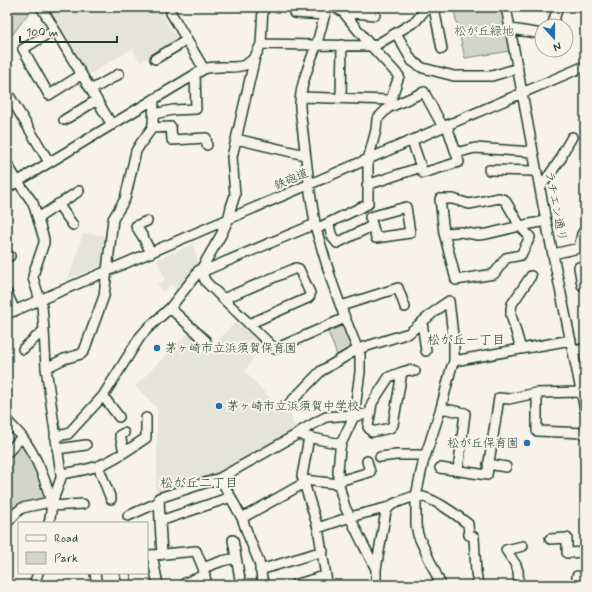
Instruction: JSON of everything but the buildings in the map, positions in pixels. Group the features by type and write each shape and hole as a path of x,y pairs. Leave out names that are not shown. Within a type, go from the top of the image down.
{"street":[{"path":"41,7 112,125"},
{"path":"55,436 68,434 103,396 140,337 170,308 201,272 221,235 228,220 235,195 232,157 255,57 261,44 262,11 257,7"},
{"name":"ラチエン通り","path":"506,7 546,221 573,352 581,371 581,392 585,407"},
{"path":"555,18 558,7"},
{"path":"261,44 376,45 416,22 430,8 442,49"},
{"path":"339,9 375,15"},
{"path":"339,9 399,76 389,104 377,119 376,130 368,160 368,204 370,216 372,226 376,238 410,233 406,207 370,216"},
{"path":"294,13 326,11 305,77 300,108 309,185 316,226 340,306 360,354 360,372 354,416 341,444 338,470 339,482 345,506 376,569"},
{"path":"171,13 204,69"},
{"path":"54,30 23,49 50,95 82,75"},
{"path":"511,30 534,33"},
{"path":"396,33 412,60 423,68 454,76 492,76 518,68"},
{"path":"155,59 187,40"},
{"path":"341,98 342,45"},
{"path":"7,188 204,69 210,67 238,66 248,63 255,57"},
{"name":"鉄砲道","path":"11,313 585,66"},
{"path":"91,90 119,74"},
{"path":"154,114 173,110 196,109 195,74"},
{"path":"7,92 49,162"},
{"path":"301,97 341,98 389,104 424,92 445,126 459,162 423,173 412,141"},
{"path":"46,368 64,359 81,354 84,351 104,296 113,219 126,199 136,151 152,128 154,99"},
{"path":"64,120 97,100"},
{"path":"152,128 171,127 172,140 206,138 207,145"},
{"path":"540,188 562,157 562,154 572,137"},
{"path":"236,139 305,155"},
{"path":"456,153 474,148 533,152"},
{"path":"7,164 33,203 44,239 34,272 34,278 40,300 44,330 46,368 61,474 61,478 51,504 49,522"},
{"path":"367,185 421,167"},
{"path":"489,170 537,171"},
{"path":"38,218 79,191"},
{"path":"499,198 505,200 520,226 530,237 521,255 506,258 494,274 456,280 444,233 440,200 453,199 469,204 499,198"},
{"path":"58,204 73,225"},
{"path":"201,272 316,226 329,223 368,204"},
{"path":"147,221 136,226 151,253"},
{"path":"444,233 461,232 482,235 546,221"},
{"path":"329,223 331,234 337,243 372,226"},
{"path":"553,254 582,247 582,234 585,229"},
{"path":"223,299 298,268 310,296 249,324"},
{"path":"582,271 582,285"},
{"path":"201,272 206,282 275,349 345,318"},
{"path":"521,350 511,315 511,309 512,304 531,276"},
{"path":"340,306 398,288 406,307"},
{"path":"7,293 11,313"},
{"path":"287,406 321,371 358,349 409,333 449,301 454,344 454,361 441,408 423,463 416,496 416,525 418,535 441,585"},
{"path":"170,308 206,341"},
{"path":"422,322 426,351"},
{"path":"23,348 44,330"},
{"path":"454,361 571,340"},
{"path":"573,352 585,348"},
{"path":"402,372 393,425 390,428 372,432 368,427 372,403 389,377 402,372 409,370 415,371"},
{"path":"440,468 487,475 499,398 509,399 537,393 581,392"},
{"path":"537,393 537,431 585,433"},
{"path":"103,396 119,417"},
{"path":"441,408 465,413 458,470"},
{"path":"162,555 159,498 220,478 326,417 354,416 370,413"},
{"path":"61,474 98,466 146,438 146,418"},
{"path":"7,421 22,437 32,452 39,466 51,504"},
{"path":"124,433 120,435 124,452"},
{"path":"296,435 341,444"},
{"path":"7,453 22,437"},
{"path":"309,437 301,483 318,528 327,585"},
{"path":"57,449 86,445"},
{"path":"380,457 396,455 426,455"},
{"path":"242,518 301,483 339,482 371,475 367,461"},
{"path":"488,464 506,467"},
{"path":"98,466 112,499"},
{"path":"220,478 242,518 259,562 264,585"},
{"path":"376,585 376,569 386,511 394,503 416,496 426,497 450,510 468,524 469,535 474,537 478,585"},
{"path":"160,521 231,497"},
{"path":"128,516 159,502"},
{"path":"7,522 22,508 51,504 83,504"},
{"path":"318,528 350,517 389,507"},
{"path":"550,540 567,538 567,553 585,552"},
{"path":"233,540 241,585"},
{"path":"520,585 516,565 506,550 523,546"},
{"path":"158,585 149,555 196,551 208,585"},
{"path":"260,570 322,551"},
{"path":"185,583 222,561 236,558"},
{"path":"34,585 38,574"},
{"path":"95,574 97,585"},
{"path":"125,574 127,585"},
{"path":"294,585 321,577"}],"shaded area":[{"path":"44,7 183,7 164,19 179,41 140,62 132,49 85,77"},
{"path":"83,233 109,236 106,264 68,279 77,255"},
{"path":"193,244 197,261 203,266 180,296 171,284 163,292 157,284 165,280 157,259"},
{"name":"茅ヶ崎市立浜須賀中学校","path":"239,318 267,346 255,355 245,372 275,403 281,402 292,415 292,422 299,429 219,474 157,496 155,487 157,475 157,408 135,386 190,331 205,345 210,340 215,344"}],"green space":[{"path":"7,7 33,7 7,42"},
{"name":"松が丘緑地","path":"453,7 505,7 510,51 465,58"},
{"path":"345,322 355,350 338,358 327,329"},
{"path":"21,442 37,468 47,499 7,520 7,457"}],"place":[{"name":"茅ヶ崎市立浜須賀保育園","path":"157,348"},
{"name":"茅ヶ崎市立浜須賀中学校","path":"219,406"},
{"name":"松が丘保育園","path":"527,443"}],"district":[{"name":"松が丘一丁目","path":"466,339"},
{"name":"松が丘二丁目","path":"199,482"}]}
